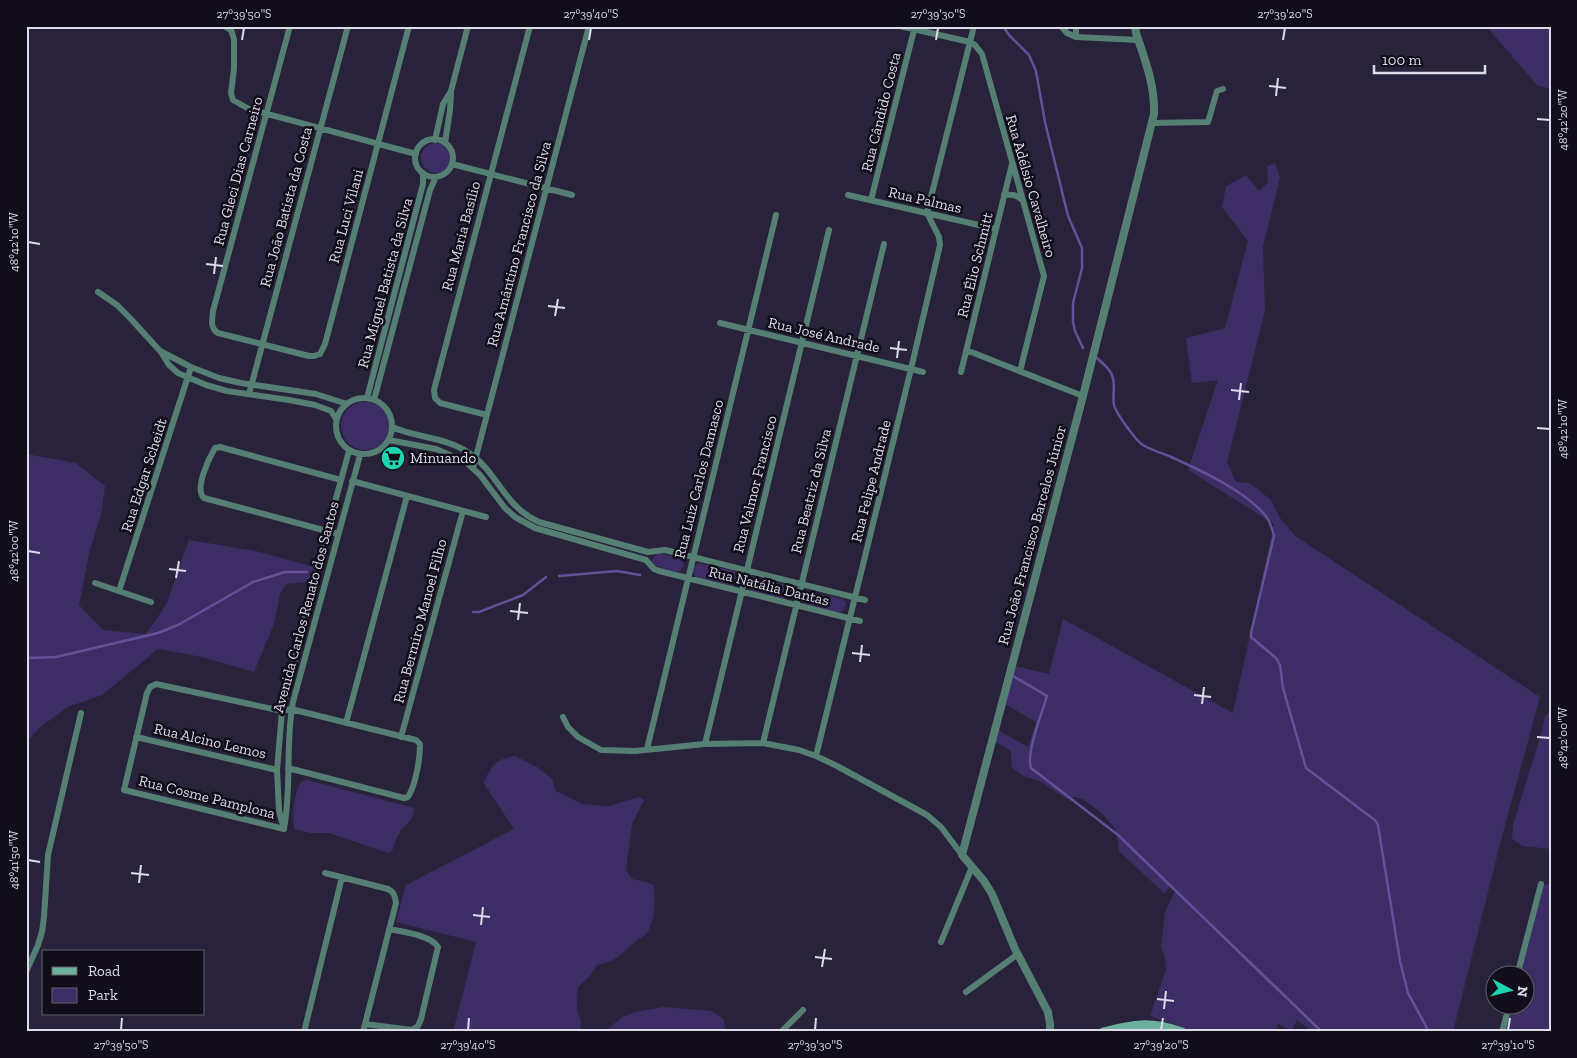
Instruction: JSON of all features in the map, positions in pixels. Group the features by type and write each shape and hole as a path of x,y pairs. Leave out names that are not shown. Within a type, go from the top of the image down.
{"main road":[{"path":"1103,1032 1141,1024 1157,1025 1180,1031"}],"street":[{"path":"224,26 231,30 234,40 234,70 231,93 233,100 249,109 416,154"},
{"name":"Rua Gleci Dias Carneiro","path":"262,345 214,331 212,324 213,311 290,26"},
{"name":"Rua João Batista da Costa","path":"249,394 348,26"},
{"name":"Rua Luci Vilani","path":"262,345 309,356 320,354 324,349 409,26"},
{"path":"444,143 450,110 451,91 468,26"},
{"name":"Rua Maria Basílio","path":"487,415 440,403 433,394 530,26"},
{"name":"Rua Amântino Francisco da Silva","path":"473,468 589,26"},
{"path":"900,26 970,42"},
{"path":"927,213 974,26"},
{"path":"1061,26 1067,33 1076,37 1138,40"},
{"path":"1076,26 1076,37"},
{"name":"Rua João Francisco Barcelos Júnior","path":"962,855 1083,396 1154,114 1152,80 1135,26"},
{"name":"Rua Cândido Costa","path":"871,200 914,30"},
{"name":"Rua Adélsio Cavalheiro","path":"970,42 982,54 1044,276 1020,371"},
{"path":"1152,123 1208,122 1217,91 1223,88"},
{"path":"435,140 444,104 451,91"},
{"path":"435,140 444,143 452,152 452,164 446,173 436,177 423,173 417,165 416,154 423,144 435,140"},
{"path":"452,164 572,195"},
{"name":"Rua Élio Schmitt","path":"961,372 1012,164"},
{"name":"Rua Miguel Batista da Silva","path":"371,399 423,184 423,173"},
{"name":"Rua Miguel Batista da Silva","path":"371,399 430,190 436,177"},
{"path":"1004,195 1011,194 1023,200"},
{"name":"Rua Palmas","path":"848,195 996,229"},
{"name":"Rua Felipe Andrade","path":"816,756 940,245 939,237 927,213"},
{"name":"Rua Luiz Carlos Damasco","path":"647,749 776,215"},
{"name":"Rua Valmor Francisco","path":"705,744 829,230"},
{"name":"Rua Beatriz da Silva","path":"763,743 884,244"},
{"path":"98,292 117,305 161,352 173,369 188,378 217,388 315,405 331,411 336,419"},
{"name":"Rua José Andrade","path":"720,323 923,372"},
{"path":"966,350 1083,396"},
{"path":"161,352 191,367 224,380 316,394 347,404"},
{"name":"Rua Edgar Scheidt","path":"119,591 191,367"},
{"path":"371,399 386,408 392,420 392,427 389,440 384,447 368,455 360,455 343,447 336,434 336,419 340,410 353,400 371,399"},
{"path":"392,427 451,444 468,452 515,507 530,518 546,524 648,552 665,550 865,600"},
{"path":"389,440 436,449 458,458 473,468"},
{"path":"338,534 208,499 201,495 201,482 215,448 220,447 341,480"},
{"name":"Avenida Carlos Renato dos Santos","path":"284,829 279,812 278,770 282,711 349,451"},
{"name":"Avenida Carlos Renato dos Santos","path":"284,829 287,810 289,722 291,710 360,455"},
{"name":"Rua Natália Dantas","path":"473,468 505,508 524,523 543,531 646,560 654,569 659,571 860,621"},
{"path":"352,481 486,517"},
{"path":"346,723 407,496"},
{"name":"Rua Bermiro Manoel Filho","path":"401,737 463,511"},
{"path":"646,560 648,552"},
{"path":"95,583 151,602"},
{"path":"136,736 145,698 150,687 160,684 282,711 291,710 416,740 420,744 420,758 408,797 401,798 288,768"},
{"path":"26,972 42,932 48,854 82,714"},
{"path":"563,717 568,727 578,737 601,750 627,751 705,744 763,743 784,746 816,756 928,815 941,827 984,881 992,894 1018,954 1048,1012 1050,1032"},
{"name":"Rua Alcino Lemos","path":"136,736 278,770"},
{"name":"Rua Cosme Pamplona","path":"136,736 124,790 284,829"},
{"path":"941,942 972,867"},
{"path":"325,873 392,891 394,894 396,903 363,1032"},
{"path":"304,1032 342,877"},
{"path":"1519,966 1541,884"},
{"path":"365,1024 412,1030 418,1026 421,1020 438,947 435,942 428,938 389,929"},
{"path":"966,992 1018,954"},
{"path":"781,1032 803,1010"},
{"path":"1502,1032 1506,1016"}],"green space":[{"path":"1486,26 1551,26 1551,89 1537,85"},
{"path":"436,143 447,147 451,158 447,169 436,173 425,169 421,158 425,147"},
{"path":"1275,163 1280,178 1263,247 1265,311 1227,462 1236,482 1250,483 1271,500 1280,518 1295,536 1540,697 1500,844 1453,1032 1313,1032 1297,1020 1292,1030 1278,1024 1275,1032 1193,1032 1151,1016 1166,969 1165,957 1161,948 1165,912 1176,889 1170,885 1165,894 1119,851 1116,830 1104,815 1083,799 1075,797 1065,798 1041,782 1024,776 1012,768 1011,751 995,742 998,730 1028,747 1036,722 1005,704 1014,666 1049,674 1063,619 1233,713 1274,524 1188,470 1218,380 1192,383 1186,338 1225,328 1248,241 1222,207 1226,186 1246,175 1259,191 1268,182 1267,166"},
{"path":"365,402 374,404 382,409 387,417 389,426 387,435 382,443 374,448 365,450 356,448 348,443 343,435 341,426 343,417 348,409 356,404"},
{"path":"26,454 76,463 105,486 101,515 90,549 79,605 103,630 146,634 166,605 189,540 256,551 314,567 310,582 286,584 280,594 274,624 254,672 202,657 158,649 102,695 68,707 39,728 26,743"},
{"path":"659,553 682,559 682,569 677,572 658,567 652,561"},
{"path":"699,563 735,571 738,580 732,586 696,577 692,571 693,567"},
{"path":"752,577 788,585 791,594 785,600 750,591 746,585 747,581"},
{"path":"806,591 843,599 846,604 844,610 840,613 804,605 800,598 801,594"},
{"path":"1551,710 1551,849 1523,846 1512,839 1513,825 1545,716"},
{"path":"515,756 537,767 552,779 556,791 582,804 609,806 639,797 644,800 632,824 626,870 632,879 654,885 654,909 651,926 645,935 617,958 597,965 589,977 578,987 577,1009 581,1022 580,1032 453,1032 476,942 396,922 406,885 514,829 483,782 495,764 503,759"},
{"path":"307,780 414,808 412,816 399,834 392,851 388,853 329,833 310,833 294,829 293,811 296,793 301,782"},
{"path":"1551,884 1551,1032 1504,1032 1508,1016 1534,1016 1534,966 1521,966 1543,885"},
{"path":"664,1007 710,1011 723,1018 726,1032 603,1032 623,1017 635,1012"}],"waterway":[{"path":"1003,26 1009,35 1029,55 1036,71 1045,122 1068,216 1082,248 1082,268 1073,303 1073,322 1083,348"},
{"path":"1097,358 1108,368 1112,375 1114,382 1114,405 1116,409 1143,445 1208,474 1234,489 1256,506 1270,522 1274,536 1251,637 1276,658 1280,665 1283,688 1306,768 1376,821 1378,825 1400,961 1408,993 1429,1032"},
{"path":"559,576 617,571 640,575"},
{"path":"26,658 56,657 158,633 178,625 253,582 285,572 307,572"},
{"path":"473,612 479,612 523,595 546,577"},
{"path":"1013,676 1047,696 1033,743 1030,761 1031,768 1118,835 1322,1032"}],"place":[{"name":"Minuando","path":"393,458"}]}
